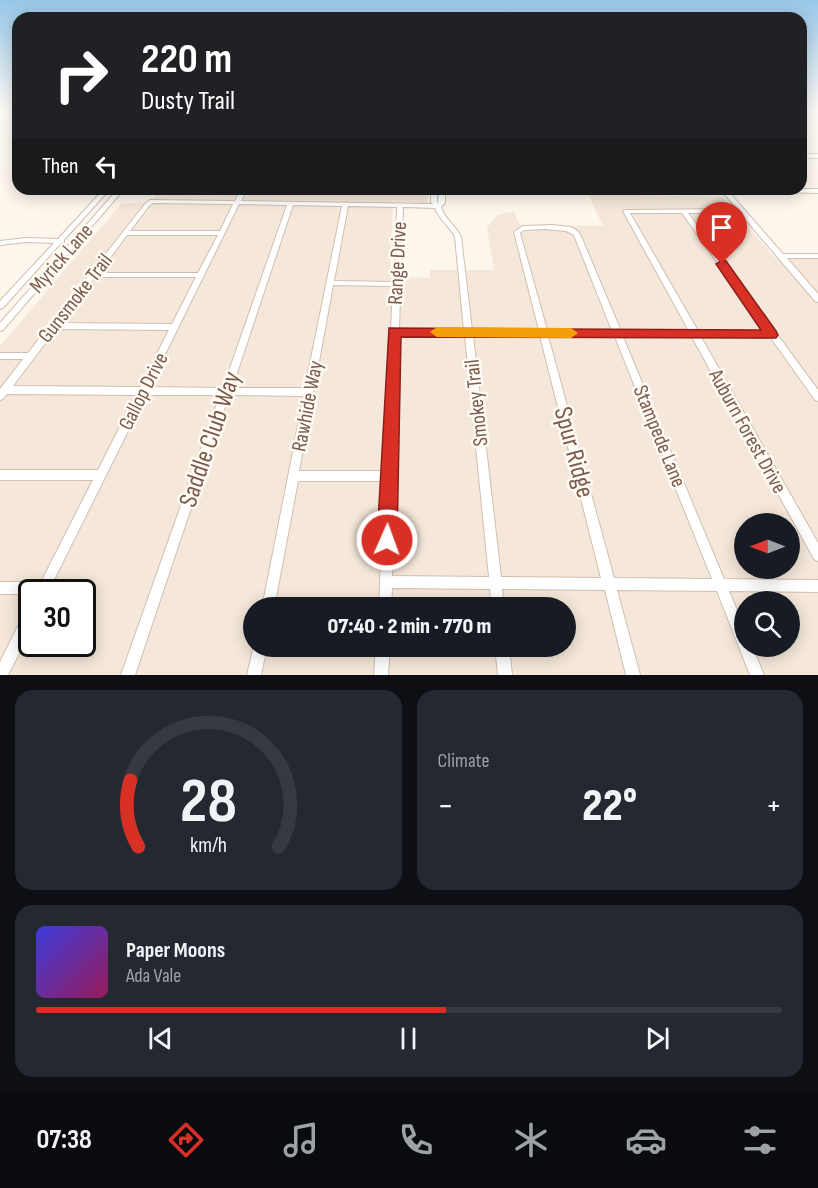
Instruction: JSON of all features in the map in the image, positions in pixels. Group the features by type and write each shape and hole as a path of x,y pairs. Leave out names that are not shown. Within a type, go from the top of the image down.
{"street":[{"name":"Myrick Lane","path":"0,306 102,195"},
{"name":"Myrick Lane","path":"0,328 116,195"},
{"name":"Gallop Drive","path":"48,579 241,195"},
{"name":"Smokey Trail","path":"434,195 434,202 438,206 440,216 458,234 497,597"},
{"path":"237,202 438,206 442,203 442,195"},
{"path":"728,195 818,298"},
{"name":"Gunsmoke Trail","path":"2,393 152,201 237,202"},
{"name":"Saddle Club Way","path":"128,675 291,203"},
{"name":"Rawhide Way","path":"270,597 345,204"},
{"name":"Range Drive","path":"385,597 400,206"},
{"path":"626,211 742,211"},
{"name":"Auburn Forest Drive","path":"626,211 818,555"},
{"path":"684,211 818,397"},
{"name":"Spur Ridge","path":"574,230 520,229 517,232 633,675"},
{"name":"Stampede Lane","path":"574,230 734,619"},
{"path":"125,233 221,233"},
{"path":"0,243 26,240 76,241"},
{"path":"781,256 818,256"},
{"path":"93,275 200,275"},
{"path":"330,283 397,284"},
{"path":"54,326 175,327"},
{"path":"394,332 772,335"},
{"path":"0,356 30,356"},
{"path":"2,393 309,392"},
{"path":"0,475 100,476"},
{"path":"294,476 389,476"},
{"path":"386,582 818,585"},
{"path":"0,588 18,589"},
{"path":"1,675 18,641"},
{"path":"254,675 258,657"},
{"path":"381,675 382,657"},
{"path":"504,657 506,675"},
{"name":"Stampede Lane","path":"750,657 757,675"}],"shaded area":[{"path":"156,195 428,195 427,203 393,202 390,277 430,278 430,270 494,270 487,228 496,216 504,213 514,212 520,225 603,226 588,195 722,197 775,258 818,258 818,675 0,675 0,346 122,203 151,203"}],"slow traffic":[{"path":"437,332 571,333"}],"route":[{"path":"387,540 394,332 772,335 722,264"}]}
